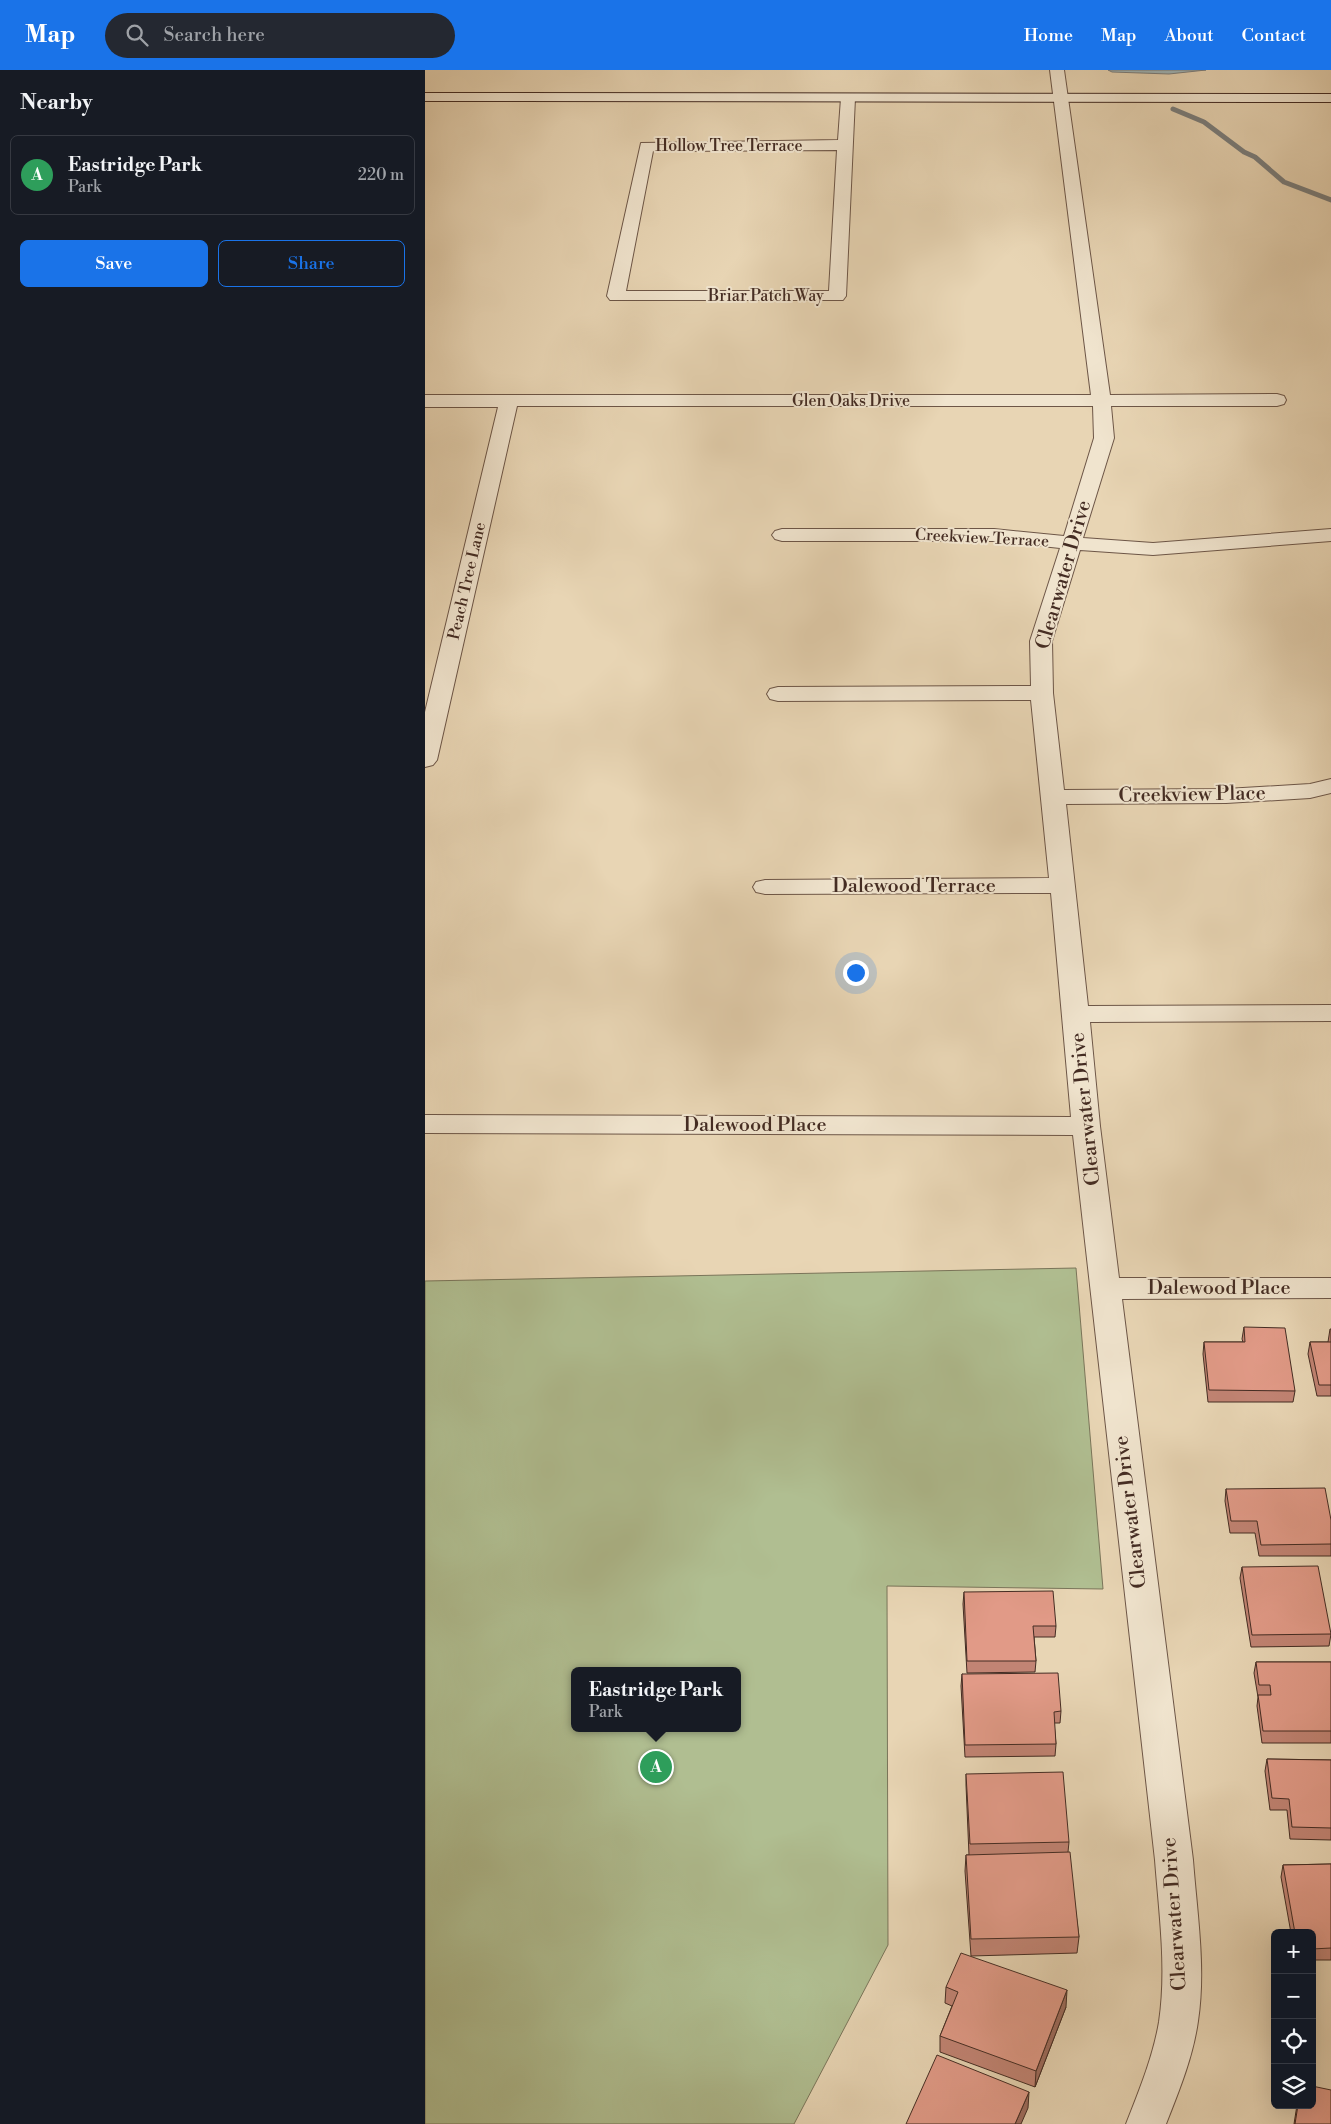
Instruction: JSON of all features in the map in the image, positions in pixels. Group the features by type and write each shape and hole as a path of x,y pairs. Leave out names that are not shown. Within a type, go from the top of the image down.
{"street":[{"name":"Clearwater Drive","path":"1057,70 1101,400 1104,438 1041,641 1042,693 1077,1014 1086,1126 1174,1860 1180,1944 1181,1997 1175,2043 1146,2124"},
{"path":"425,97 1331,98"},
{"name":"Briar Patch Way","path":"616,296 837,296 848,98"},
{"name":"Hollow Tree Terrace","path":"616,296 646,146 845,146"},
{"name":"Glen Oaks Drive","path":"425,401 1277,400"},
{"name":"Peach Tree Lane","path":"425,760 509,401"},
{"name":"Creekview Terrace","path":"782,535 970,535 1153,550 1331,535"},
{"path":"777,694 1042,693"},
{"name":"Creekview Place","path":"1053,797 1235,796 1310,791 1331,786"},
{"name":"Dalewood Terrace","path":"765,887 1062,885"},
{"path":"1077,1014 1331,1014"},
{"name":"Dalewood Place","path":"425,1124 1086,1126"},
{"name":"Dalewood Place","path":"1106,1289 1331,1288"}],"green space":[{"path":"1076,1268 1103,1589 887,1586 888,1945 794,2124 425,2124 425,1281"}],"water":[{"path":"1108,70 1206,70 1169,74 1112,72"}],"building":[{"path":"1244,1327 1285,1328 1295,1391 1209,1390 1204,1342 1245,1342"},
{"path":"1310,1342 1331,1342 1331,1385 1319,1385"},
{"path":"1325,1488 1331,1520 1331,1544 1261,1545 1257,1521 1231,1521 1226,1489"},
{"path":"1318,1566 1331,1634 1252,1635 1242,1567"},
{"path":"1053,1591 1056,1626 1033,1626 1036,1661 967,1661 964,1592"},
{"path":"1256,1662 1331,1662 1331,1731 1263,1731 1258,1695 1271,1695 1270,1685 1259,1685"},
{"path":"1058,1673 1061,1711 1054,1712 1056,1744 965,1745 962,1674"},
{"path":"1267,1759 1331,1760 1331,1828 1292,1827 1289,1799 1272,1798"},
{"path":"1063,1772 1069,1842 970,1844 966,1774"},
{"path":"1070,1852 1079,1937 971,1939 966,1855"},
{"path":"1331,1864 1331,1948 1316,1949 1316,1929 1294,1929 1283,1865"},
{"path":"961,1953 1067,1990 1036,2071 940,2036 958,1992 946,1987"},
{"path":"937,2055 1029,2092 1015,2124 906,2124"},
{"path":"1316,2087 1331,2090 1331,2124 1295,2124 1297,2109 1316,2109"}],"waterway":[{"path":"1173,109 1204,122 1244,152 1255,157 1284,182 1331,200"}],"place":[{"name":"Eastridge Park","path":"656,1767"}]}
